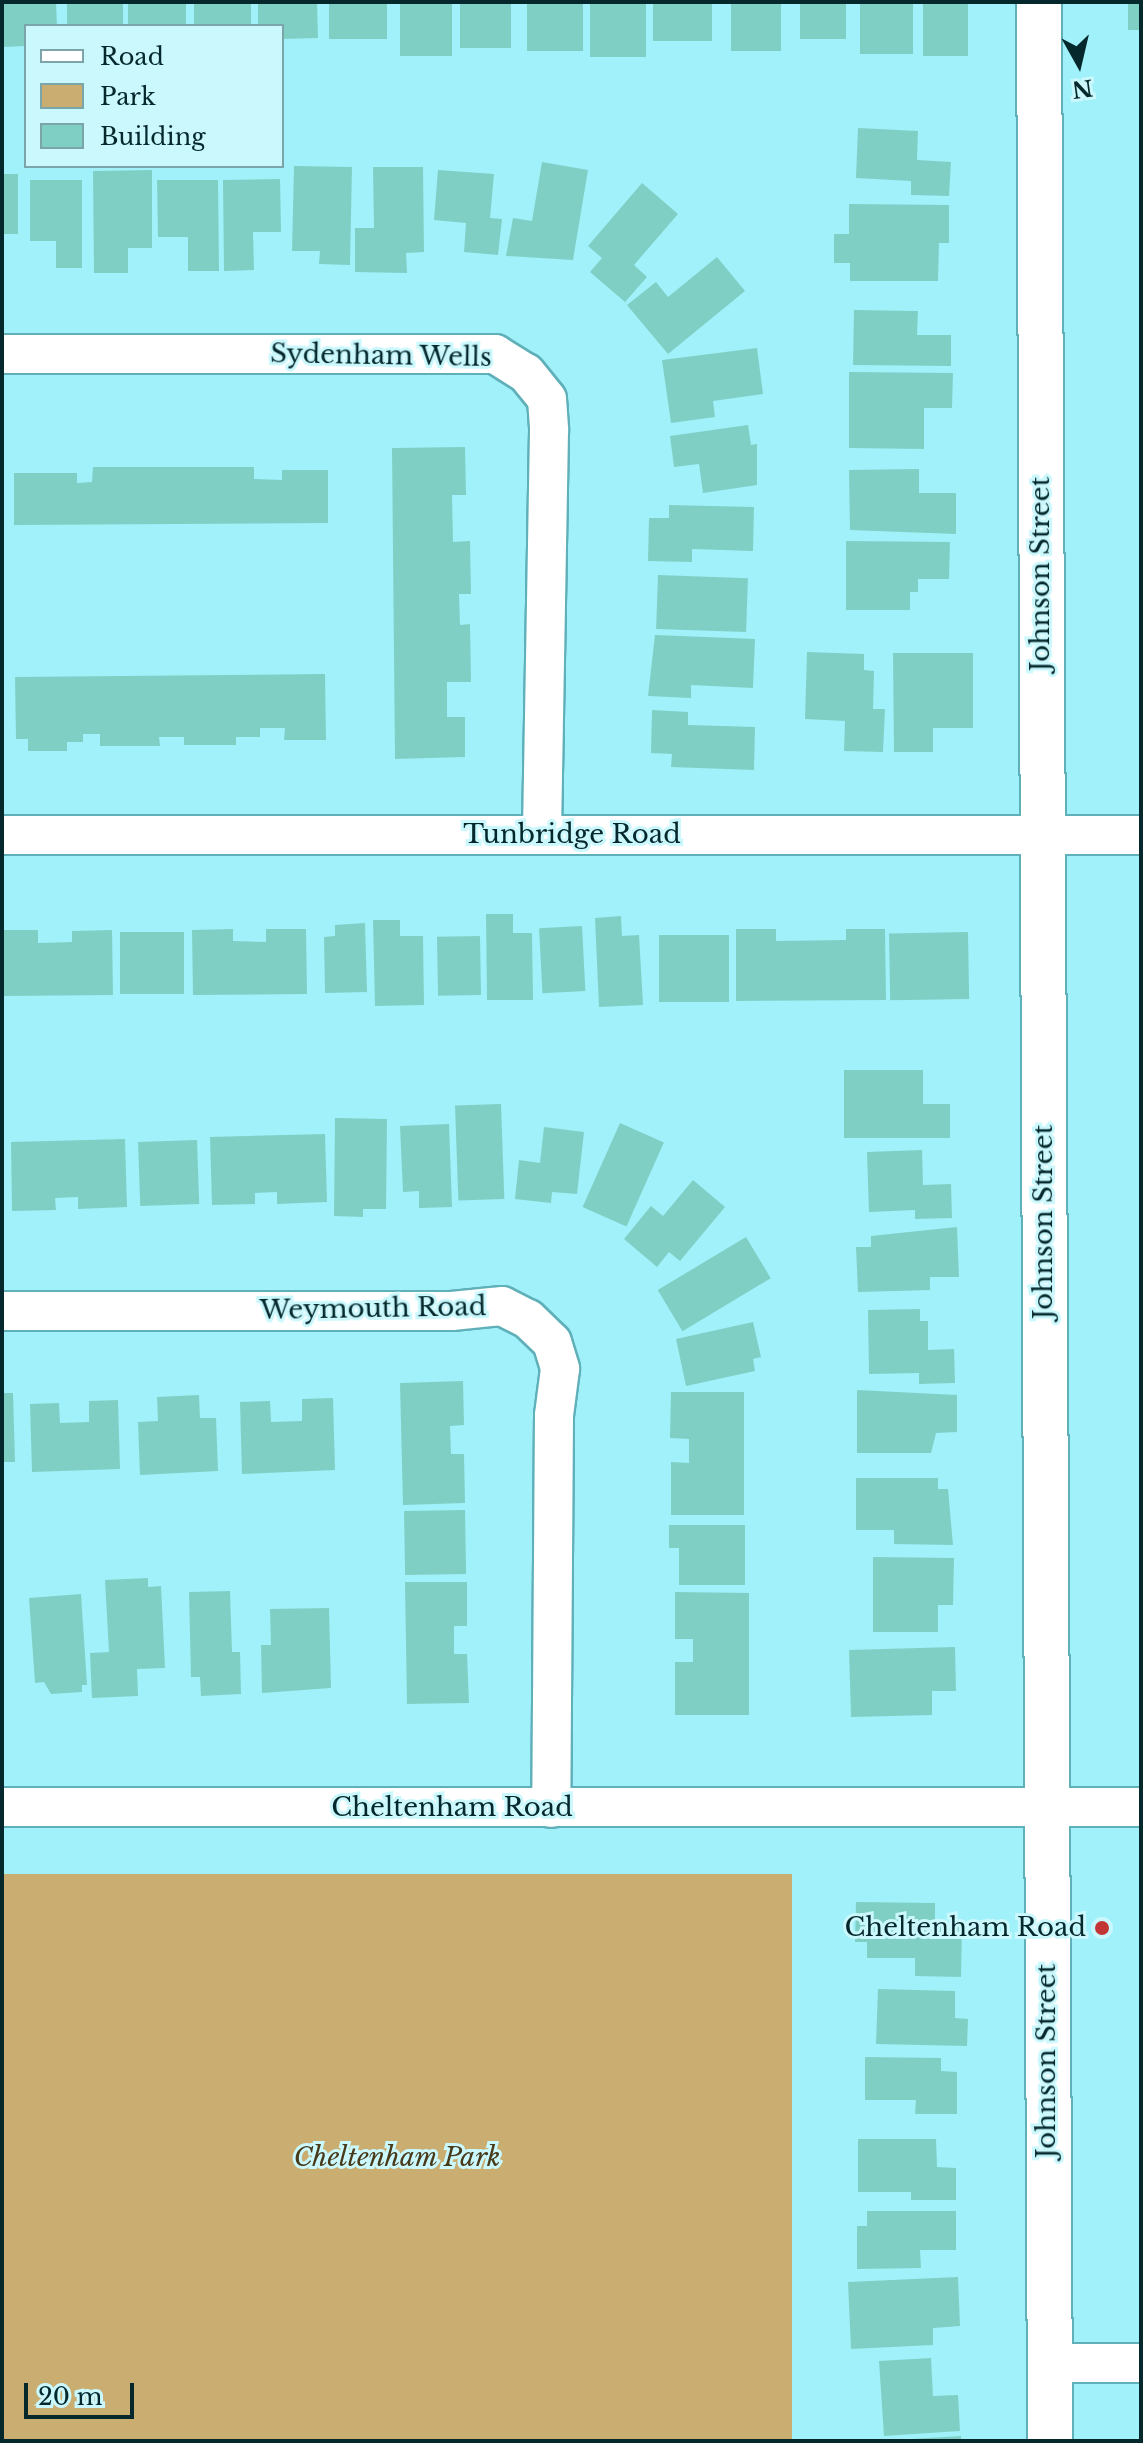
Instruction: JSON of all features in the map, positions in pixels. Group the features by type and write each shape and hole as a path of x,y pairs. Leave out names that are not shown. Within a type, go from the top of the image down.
{"street":[{"name":"Johnson Street","path":"1039,2 1050,2441"},
{"name":"Sydenham Wells","path":"2,354 495,354 526,373 547,399 549,431 542,835"},
{"name":"Tunbridge Road","path":"2,835 1141,835"},
{"name":"Weymouth Road","path":"2,1311 502,1306 528,1319 552,1342 560,1369 554,1415 551,1808"},
{"name":"Cheltenham Road","path":"2,1807 1141,1807"},
{"path":"1050,2363 1141,2363"}],"green space":[{"name":"Cheltenham Park","path":"2,1874 792,1874 792,2441 2,2441"}],"building":[{"path":"2,2 56,2 57,24 24,24 24,46 2,47"},
{"path":"67,2 123,2 123,24 67,24"},
{"path":"128,2 186,2 186,24 128,24"},
{"path":"194,2 251,2 251,24 194,24"},
{"path":"258,2 317,2 318,38 284,39 284,24 258,24"},
{"path":"329,2 387,2 387,39 329,39"},
{"path":"400,2 452,2 452,56 400,56"},
{"path":"460,2 511,2 511,48 460,48"},
{"path":"527,2 583,2 583,51 527,51"},
{"path":"590,2 646,2 646,57 590,57"},
{"path":"653,2 712,2 712,41 653,41"},
{"path":"731,2 781,2 781,51 731,51"},
{"path":"800,2 846,2 846,39 800,39"},
{"path":"860,2 913,2 913,54 860,54"},
{"path":"923,2 968,2 968,56 923,56"},
{"path":"1128,2 1141,2 1141,30 1128,30"},
{"path":"858,128 918,131 917,160 951,162 949,196 911,195 911,181 856,178"},
{"path":"542,162 588,170 573,260 506,256 513,218 532,221"},
{"path":"294,166 352,167 350,265 319,264 320,251 292,251"},
{"path":"373,167 423,167 424,252 406,253 407,273 355,272 355,228 374,228"},
{"path":"152,170 152,248 128,248 128,273 94,273 93,171"},
{"path":"438,170 494,174 490,218 502,219 498,255 464,252 466,223 434,220"},
{"path":"2,174 18,174 18,234 2,234"},
{"path":"280,179 281,232 253,232 254,270 224,271 223,180"},
{"path":"30,180 82,180 82,268 56,268 56,241 30,241"},
{"path":"157,180 218,180 219,271 188,271 188,237 158,237"},
{"path":"642,183 678,214 634,265 647,277 625,302 590,272 602,258 588,246"},
{"path":"849,204 949,205 949,243 939,243 938,281 850,281 850,263 834,263 834,234 849,234"},
{"path":"717,257 745,291 668,354 627,305 656,282 668,297"},
{"path":"854,310 918,311 917,335 951,335 951,366 853,365"},
{"path":"757,348 763,394 713,401 715,417 671,423 662,360"},
{"path":"849,372 953,373 952,408 924,408 924,449 849,448"},
{"path":"748,425 751,445 757,444 757,485 703,493 699,464 674,467 670,436"},
{"path":"465,447 466,495 452,495 453,542 470,541 471,594 459,594 460,625 470,624 471,682 447,682 447,717 465,717 465,757 395,759 392,448"},
{"path":"93,467 254,467 254,479 282,480 282,470 328,470 328,523 14,525 14,473 77,473 77,483 92,482"},
{"path":"919,469 919,493 956,493 956,534 850,530 849,470"},
{"path":"669,505 754,507 753,551 692,549 692,562 648,561 649,518 669,518"},
{"path":"846,541 950,542 949,579 918,579 918,592 910,592 910,610 846,610"},
{"path":"658,575 748,578 746,632 656,629"},
{"path":"655,635 755,639 753,688 691,685 691,698 648,696"},
{"path":"807,652 864,654 864,670 874,671 873,709 885,709 883,752 844,751 845,721 805,719"},
{"path":"893,653 973,653 973,728 933,728 933,752 894,752"},
{"path":"325,674 326,740 284,740 285,728 260,728 260,737 236,737 236,745 184,745 184,737 159,737 160,746 100,746 100,734 83,734 83,742 67,742 67,751 28,751 28,739 16,739 15,677"},
{"path":"652,710 688,712 688,725 755,727 754,770 671,767 672,754 651,753"},
{"path":"486,914 513,914 513,933 532,933 533,1000 487,1000"},
{"path":"621,916 622,936 639,935 643,1005 599,1007 595,918"},
{"path":"373,920 400,920 400,936 423,936 424,1005 375,1006"},
{"path":"365,923 367,992 325,993 324,937 335,936 335,925"},
{"path":"582,926 585,991 542,993 539,928"},
{"path":"233,929 233,941 266,942 266,929 306,929 307,994 193,995 192,930"},
{"path":"736,929 776,929 776,941 846,940 846,929 885,929 886,1000 736,1001"},
{"path":"2,930 38,930 38,943 72,942 72,931 112,930 113,995 2,996"},
{"path":"120,932 184,932 184,994 120,994"},
{"path":"968,932 969,999 890,1000 889,933"},
{"path":"659,935 729,935 729,1002 659,1002"},
{"path":"480,936 481,995 438,996 437,937"},
{"path":"844,1070 923,1070 923,1104 950,1104 950,1138 844,1138"},
{"path":"501,1104 504,1199 458,1201 455,1106"},
{"path":"335,1118 387,1119 386,1209 363,1209 363,1217 334,1216"},
{"path":"620,1123 664,1143 626,1227 583,1207"},
{"path":"449,1124 452,1207 419,1208 419,1191 403,1192 400,1126"},
{"path":"544,1127 584,1132 577,1194 552,1192 551,1203 515,1199 519,1160 540,1163"},
{"path":"325,1134 327,1202 277,1204 277,1192 255,1193 255,1204 212,1205 210,1137"},
{"path":"125,1139 127,1207 78,1209 78,1197 55,1198 56,1210 12,1211 11,1142"},
{"path":"197,1140 199,1204 140,1206 138,1142"},
{"path":"922,1150 923,1185 951,1184 952,1218 915,1219 915,1210 869,1212 867,1152"},
{"path":"693,1180 725,1207 680,1261 669,1252 657,1267 624,1239 651,1206 663,1216"},
{"path":"957,1227 959,1277 930,1277 930,1290 858,1292 856,1247 871,1247 871,1236"},
{"path":"746,1237 771,1278 682,1331 658,1290"},
{"path":"920,1309 920,1321 928,1321 928,1350 954,1349 955,1383 919,1384 919,1373 869,1374 868,1310"},
{"path":"753,1322 761,1357 753,1359 755,1371 686,1386 676,1339"},
{"path":"463,1381 464,1425 450,1426 451,1454 464,1454 465,1503 403,1505 400,1383"},
{"path":"857,1390 957,1395 957,1432 936,1433 931,1453 857,1453"},
{"path":"671,1392 744,1392 744,1515 671,1515 671,1462 689,1463 689,1439 670,1438"},
{"path":"2,1393 13,1393 15,1462 2,1462"},
{"path":"199,1395 200,1418 216,1418 218,1471 140,1475 138,1422 158,1421 157,1397"},
{"path":"333,1398 335,1470 242,1474 240,1402 270,1401 271,1422 302,1421 302,1399"},
{"path":"118,1400 120,1469 32,1472 30,1404 59,1403 60,1423 89,1422 89,1401"},
{"path":"856,1478 938,1478 938,1489 948,1489 953,1545 894,1544 894,1530 856,1530"},
{"path":"465,1510 466,1574 405,1575 404,1511"},
{"path":"669,1525 745,1525 745,1585 679,1585 679,1548 669,1548"},
{"path":"873,1557 954,1558 953,1605 938,1605 938,1632 873,1632"},
{"path":"148,1578 148,1587 161,1586 165,1668 137,1669 138,1696 92,1698 90,1653 109,1652 105,1580"},
{"path":"405,1582 467,1582 467,1626 454,1626 454,1654 467,1654 469,1703 407,1704"},
{"path":"230,1591 232,1652 240,1652 241,1694 201,1696 200,1677 191,1677 189,1592"},
{"path":"675,1592 749,1593 749,1715 675,1715 675,1662 693,1662 693,1639 675,1639"},
{"path":"81,1594 87,1685 82,1685 82,1692 51,1694 44,1682 35,1683 29,1598"},
{"path":"329,1608 331,1688 262,1693 261,1645 271,1645 270,1609"},
{"path":"955,1647 956,1691 932,1691 932,1715 851,1717 849,1650"},
{"path":"856,1902 935,1903 935,1926 962,1926 961,1977 915,1976 915,1958 867,1958 867,1942 855,1942"},
{"path":"878,1989 955,1991 955,2018 968,2019 967,2046 876,2044"},
{"path":"865,2057 941,2058 941,2071 957,2072 957,2114 915,2114 916,2100 865,2100"},
{"path":"858,2139 936,2139 937,2167 956,2168 956,2200 911,2200 911,2192 858,2192"},
{"path":"867,2211 956,2211 956,2250 920,2250 921,2268 857,2269 857,2226 867,2226"},
{"path":"958,2277 960,2326 933,2328 933,2345 851,2349 848,2282"},
{"path":"931,2358 933,2396 958,2395 960,2431 884,2436 879,2361"},
{"path":"961,2436 961,2441 912,2441 912,2439"}],"place":[{"name":"Cheltenham Road","path":"1102,1928"}]}
